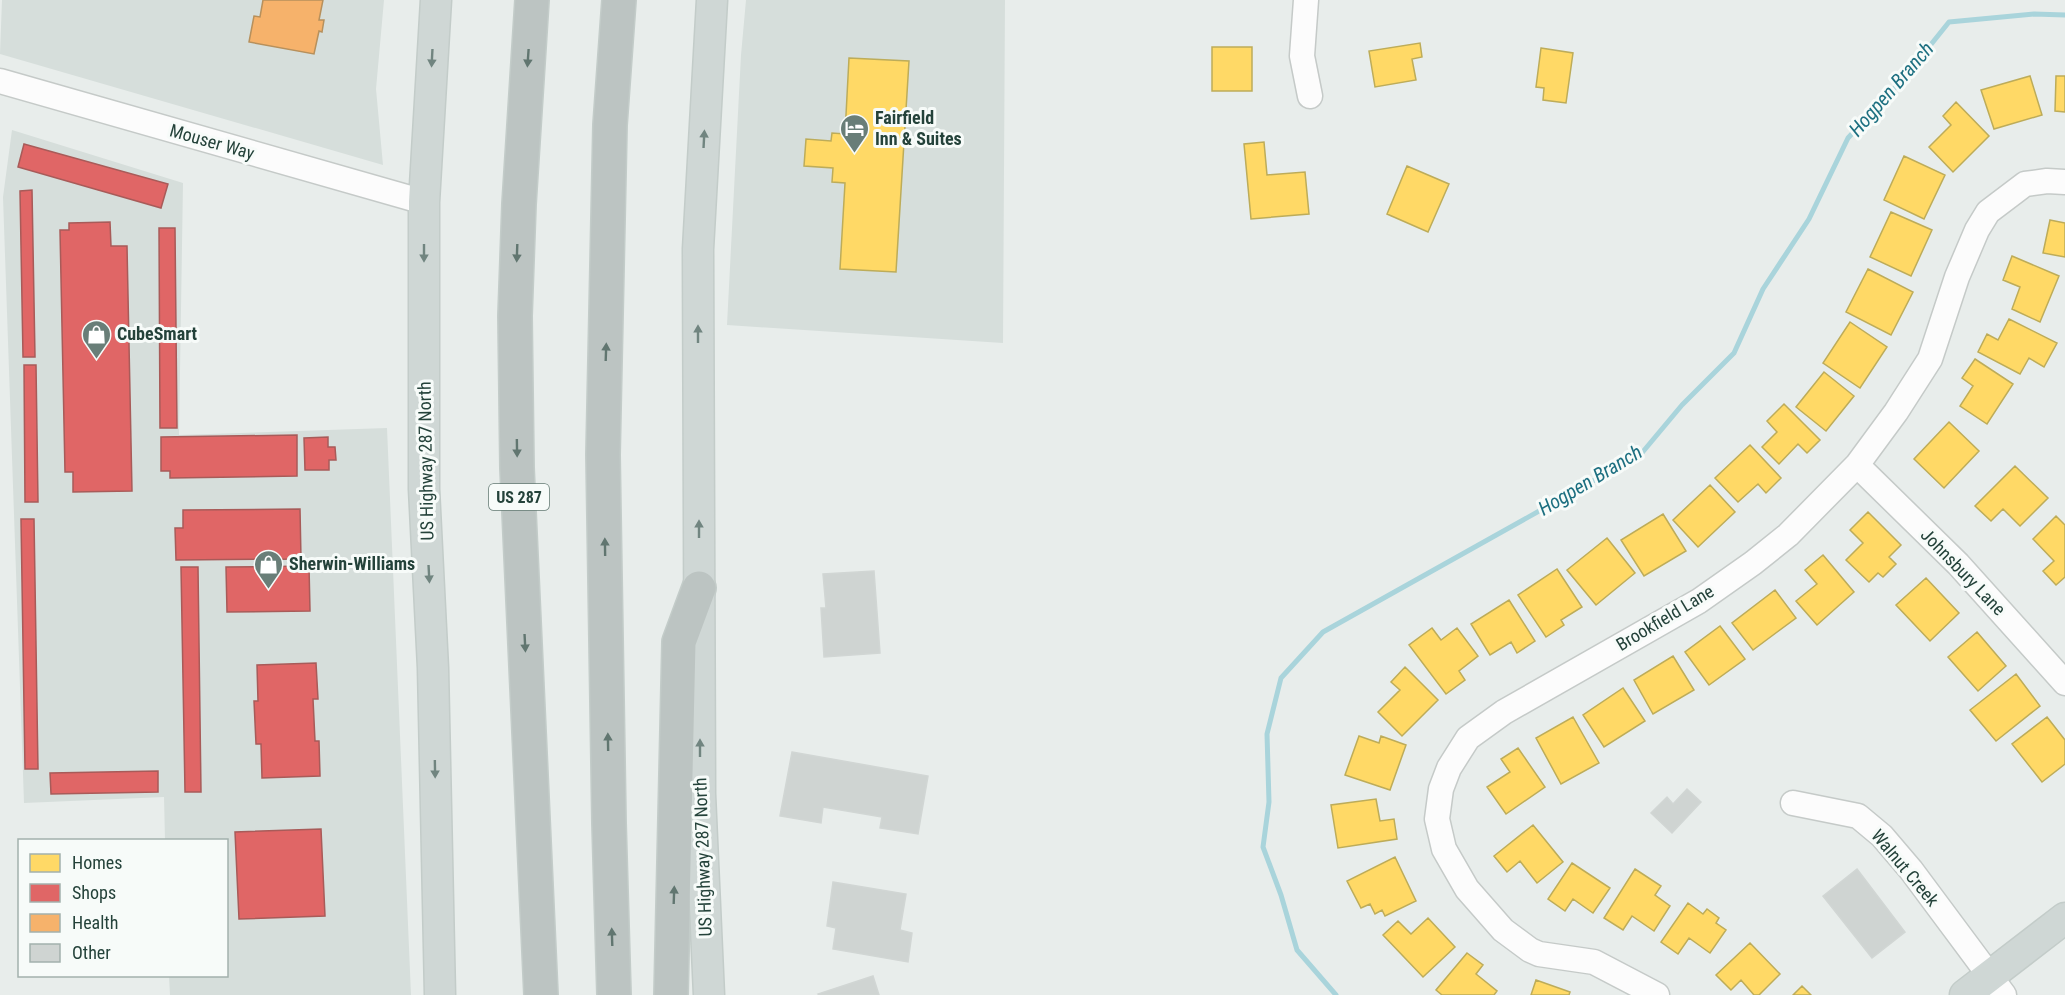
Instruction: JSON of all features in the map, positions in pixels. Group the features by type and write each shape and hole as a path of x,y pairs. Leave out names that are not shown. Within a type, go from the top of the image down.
{"highway":[{"name":"US 287","path":"532,0 519,204 515,316 518,468 541,995"},
{"path":"614,995 603,456 610,125 619,0"},
{"path":"671,995 680,642 699,588"}],"main road":[{"name":"US Highway 287 North","path":"435,0 423,202 424,489 433,668 440,995"},
{"name":"US Highway 287 North","path":"709,995 700,794 698,249 712,0"},
{"path":"1965,995 1997,985 2065,918"}],"street":[{"path":"1306,0 1302,56 1310,96"},
{"name":"Mouser Way","path":"0,81 423,202"},
{"name":"Brookfield Lane","path":"1657,995 1594,962 1539,954 1503,930 1467,889 1444,849 1437,819 1441,789 1449,768 1468,738 1504,712 1699,601 1788,535 1857,465 1896,412 1930,359 1957,277 1977,230 1988,212 2025,184 2047,181 2065,182"},
{"name":"Johnsbury Lane","path":"1857,465 1958,564 2065,683"},
{"name":"Walnut Creek","path":"1793,803 1858,816 1882,836 1911,870 1997,985"}],"shaded area":[{"path":"2,0 384,0 376,89 383,165 0,54"},
{"path":"746,0 1005,0 1003,343 727,325"},
{"path":"12,130 183,183 179,435 387,428 411,995 170,995 169,977 228,977 228,839 165,839 164,797 24,803 3,197"}],"building: Homes":[{"path":"1420,43 1422,57 1412,59 1416,80 1375,87 1369,51"},
{"path":"1212,47 1252,47 1252,91 1212,91"},
{"path":"1541,48 1573,53 1566,103 1543,100 1544,88 1536,87"},
{"name":"Fairfield Inn & Suites","path":"849,58 909,61 896,272 840,269 845,183 832,182 833,168 804,166 806,139 831,141 832,133 845,134"},
{"path":"2030,76 2042,115 1994,129 1981,90"},
{"path":"2056,76 2065,76 2065,112 2055,111"},
{"path":"1956,102 1989,136 1953,172 1929,147 1951,125 1943,116"},
{"path":"1264,142 1267,175 1305,172 1309,214 1251,219 1244,144"},
{"path":"1904,156 1945,175 1924,219 1884,200"},
{"path":"1407,166 1449,184 1428,232 1387,214"},
{"path":"1891,212 1932,230 1911,276 1870,257"},
{"path":"2050,220 2065,223 2065,257 2043,253"},
{"path":"2012,256 2059,276 2040,322 2012,309 2020,287 2003,280"},
{"path":"1868,269 1913,292 1891,335 1846,312"},
{"path":"2009,319 2057,343 2044,367 2029,358 2020,374 1978,352 1987,334 1998,340"},
{"path":"1850,322 1887,347 1860,388 1823,363"},
{"path":"1975,359 2013,384 1987,424 1960,406 1973,386 1962,378"},
{"path":"1824,372 1854,396 1826,431 1796,407"},
{"path":"1784,404 1820,440 1807,453 1798,444 1779,464 1762,447 1777,432 1767,421"},
{"path":"1949,422 1979,451 1944,488 1914,459"},
{"path":"1750,445 1781,478 1766,493 1758,484 1738,502 1715,478"},
{"path":"2015,466 2048,498 2020,526 2003,509 1991,521 1975,506"},
{"path":"1710,485 1735,512 1698,547 1673,520"},
{"path":"1868,512 1901,545 1889,557 1896,564 1883,577 1878,573 1869,582 1846,560 1863,543 1850,530"},
{"path":"1663,514 1686,551 1644,576 1621,540"},
{"path":"2056,516 2065,525 2065,577 2056,585 2043,571 2054,561 2033,539"},
{"path":"1607,538 1635,573 1596,605 1567,570"},
{"path":"1823,555 1854,592 1817,625 1796,601 1817,584 1805,570"},
{"path":"1557,569 1582,607 1561,620 1564,625 1546,637 1518,595"},
{"path":"1926,578 1959,613 1930,641 1896,605"},
{"path":"1775,590 1796,618 1753,650 1732,623"},
{"path":"1509,600 1535,641 1517,653 1511,642 1490,655 1471,624"},
{"path":"1720,626 1745,659 1709,685 1685,652"},
{"path":"1432,628 1441,640 1457,628 1478,656 1459,671 1465,680 1446,694 1409,645"},
{"path":"1977,632 2006,666 1978,691 1948,657"},
{"path":"1673,656 1694,690 1653,714 1634,680"},
{"path":"1405,667 1438,700 1402,736 1378,712 1400,690 1391,682"},
{"path":"2016,674 2040,706 1996,741 1970,710"},
{"path":"1623,688 1645,721 1604,747 1583,715"},
{"path":"1573,717 1599,763 1561,784 1536,738"},
{"path":"2047,717 2065,740 2065,764 2042,782 2012,744"},
{"path":"1359,736 1379,743 1381,736 1406,745 1390,790 1345,775"},
{"path":"1518,748 1545,787 1506,814 1487,787 1510,772 1501,759"},
{"path":"1376,799 1380,821 1394,819 1397,839 1338,848 1331,805"},
{"path":"1533,825 1563,862 1537,883 1520,861 1507,872 1494,856"},
{"path":"1395,857 1416,901 1385,916 1382,910 1375,914 1370,904 1361,908 1347,881"},
{"path":"1572,863 1610,888 1593,913 1573,899 1565,911 1548,899"},
{"path":"1635,869 1661,886 1655,895 1670,906 1654,931 1632,916 1623,930 1604,918"},
{"path":"1688,903 1703,914 1707,909 1719,918 1716,923 1726,930 1710,953 1689,938 1678,954 1661,942"},
{"path":"1428,918 1455,947 1423,977 1383,935 1398,921 1411,934"},
{"path":"1750,943 1780,974 1759,995 1754,995 1741,980 1731,990 1716,975"},
{"path":"1467,953 1483,965 1476,974 1497,991 1494,995 1442,995 1436,990"},
{"path":"1536,980 1570,992 1569,995 1531,995"},
{"path":"1802,986 1811,995 1793,995"}],"building: Shops":[{"path":"24,144 168,184 161,208 18,167"},
{"path":"32,190 35,357 23,357 20,191"},
{"name":"CubeSmart","path":"110,222 111,246 127,246 132,491 73,492 73,472 65,472 60,230 69,230 69,223"},
{"name":"CubeSmart","path":"159,228 175,228 177,428 160,428"},
{"path":"24,365 36,365 38,502 25,502"},
{"path":"297,435 297,476 170,478 170,471 161,471 161,437"},
{"path":"328,437 328,447 335,447 336,460 329,460 329,470 305,470 304,438"},
{"path":"300,509 301,559 176,560 175,528 183,528 183,510"},
{"path":"21,519 34,519 38,769 25,769"},
{"name":"Sherwin-Williams","path":"309,566 310,611 227,612 226,567"},
{"path":"181,567 198,567 201,792 185,792"},
{"path":"316,663 318,699 313,699 315,741 319,741 320,776 262,778 261,744 256,744 254,701 258,701 257,665"},
{"path":"158,771 158,792 51,794 50,773"},
{"path":"321,829 325,916 239,919 235,832"}],"building: Health":[{"path":"263,0 323,0 319,20 324,20 322,32 319,31 314,54 249,42 254,16 260,17"}],"building: Other":[{"path":"874,571 880,653 824,657 821,608 826,608 823,574"},
{"path":"792,752 928,776 918,834 880,828 882,817 823,807 821,823 780,816"},
{"path":"1687,789 1701,802 1672,833 1651,813 1667,797 1673,804"},
{"path":"1857,869 1905,932 1872,958 1823,896"},
{"path":"833,882 906,894 900,930 912,933 908,962 833,949 836,928 827,926"},
{"path":"873,976 879,995 818,994"}],"waterway":[{"name":"Hogpen Branch","path":"1336,995 1297,950 1281,895 1263,847 1269,802 1267,734 1281,678 1323,632 1641,454 1682,405 1734,353 1763,289 1809,219 1848,138 1904,78 1949,22 2034,14 2065,15"}],"place":[{"name":"Fairfield Inn & Suites","path":"854,154"},
{"name":"CubeSmart","path":"96,360"},
{"name":"Sherwin-Williams","path":"268,590"}]}
